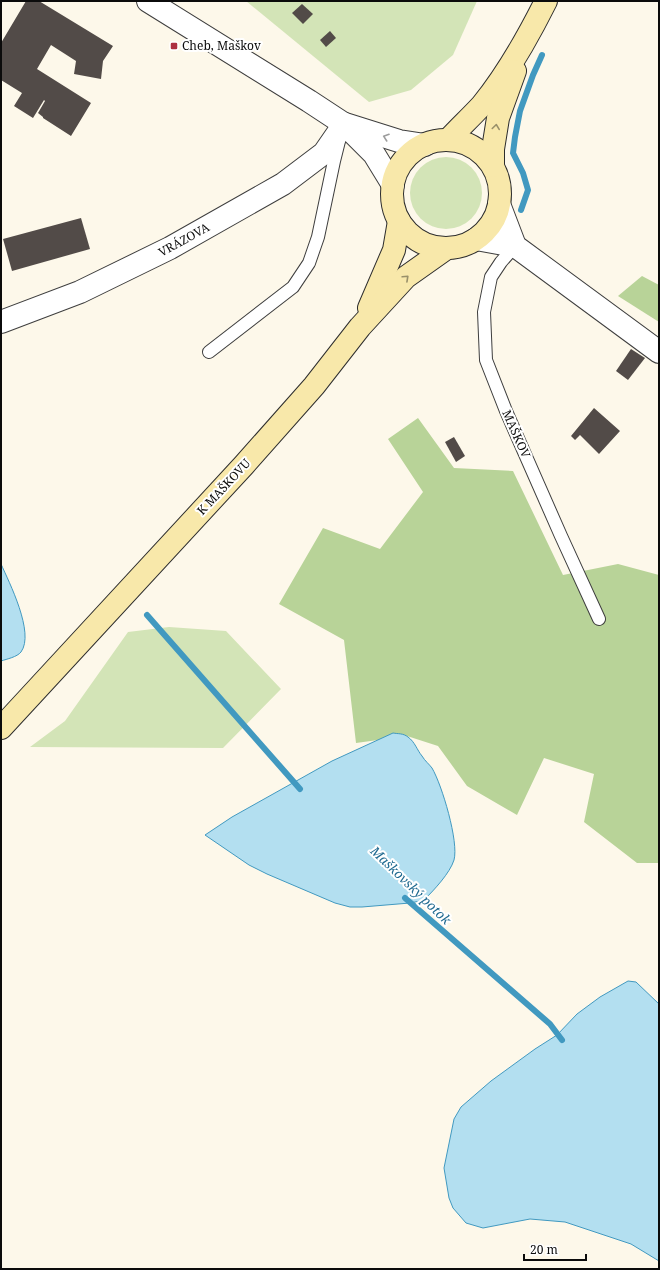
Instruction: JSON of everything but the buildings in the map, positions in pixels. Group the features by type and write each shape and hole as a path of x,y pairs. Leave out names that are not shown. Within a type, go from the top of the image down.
{"main road":[{"path":"493,166 493,149 498,118 526,41 546,1"},
{"path":"448,140 482,105 526,41"},
{"path":"448,140 465,144 481,153 493,166 498,178 500,191 499,204 495,218 487,230 476,239 462,245 447,248 433,246 419,240 408,232 400,221 395,210 392,197 393,185 399,168 410,154 424,145 436,141 448,140"},
{"path":"360,327 394,250 400,221"},
{"name":"K MAŠKOVU","path":"1,728 244,465 314,386 360,327 406,277 447,248"}],"street":[{"path":"148,1 344,124 374,154 393,185"},
{"path":"344,124 399,142 424,145"},
{"name":"VRÁZOVA","path":"1,322 80,292 163,251 282,184 324,153 344,124"},
{"path":"499,204 515,246"},
{"path":"476,239 515,246 659,352"}],"lane":[{"path":"209,352 293,287 309,264 318,237 334,161 344,124"},
{"name":"MAŠKOV","path":"515,246 501,262 491,277 484,312 486,360 506,411 560,536 599,619"}],"green space":[{"path":"246,1 477,1 453,55 411,90 369,102"},
{"path":"446,157 466,163 476,173 482,193 476,213 466,223 446,229 426,223 416,213 410,193 416,173 426,163"},
{"path":"642,276 659,285 659,322 618,296"},
{"path":"418,418 454,468 513,471 563,575 618,564 659,575 659,863 637,863 584,822 594,774 544,758 517,815 467,786 438,746 407,736 356,743 344,640 279,604 323,528 380,549 423,492 388,439"},
{"path":"169,627 226,631 281,689 223,748 30,747 65,721 128,632"}],"water":[{"path":"1,564 15,595 25,633 24,644 21,652 14,657 1,661"},
{"path":"393,733 404,735 410,739 432,768 445,800 452,827 455,852 454,860 445,876 425,899 410,903 362,907 350,907 335,903 249,865 205,835 232,817 332,761"},
{"path":"628,981 636,982 659,1004 659,1261 631,1244 565,1222 530,1219 483,1228 466,1223 453,1208 449,1198 444,1168 454,1119 461,1107 491,1081 557,1035 577,1014 600,997"}],"waterway":[{"path":"521,210 528,190 523,173 513,153 515,137 520,111 542,55"},
{"name":"Maškovský potok","path":"147,615 300,789"},
{"name":"Maškovský potok","path":"405,898 550,1024 562,1040"}],"place":[{"name":"Cheb, Maškov","path":"174,46"}]}
